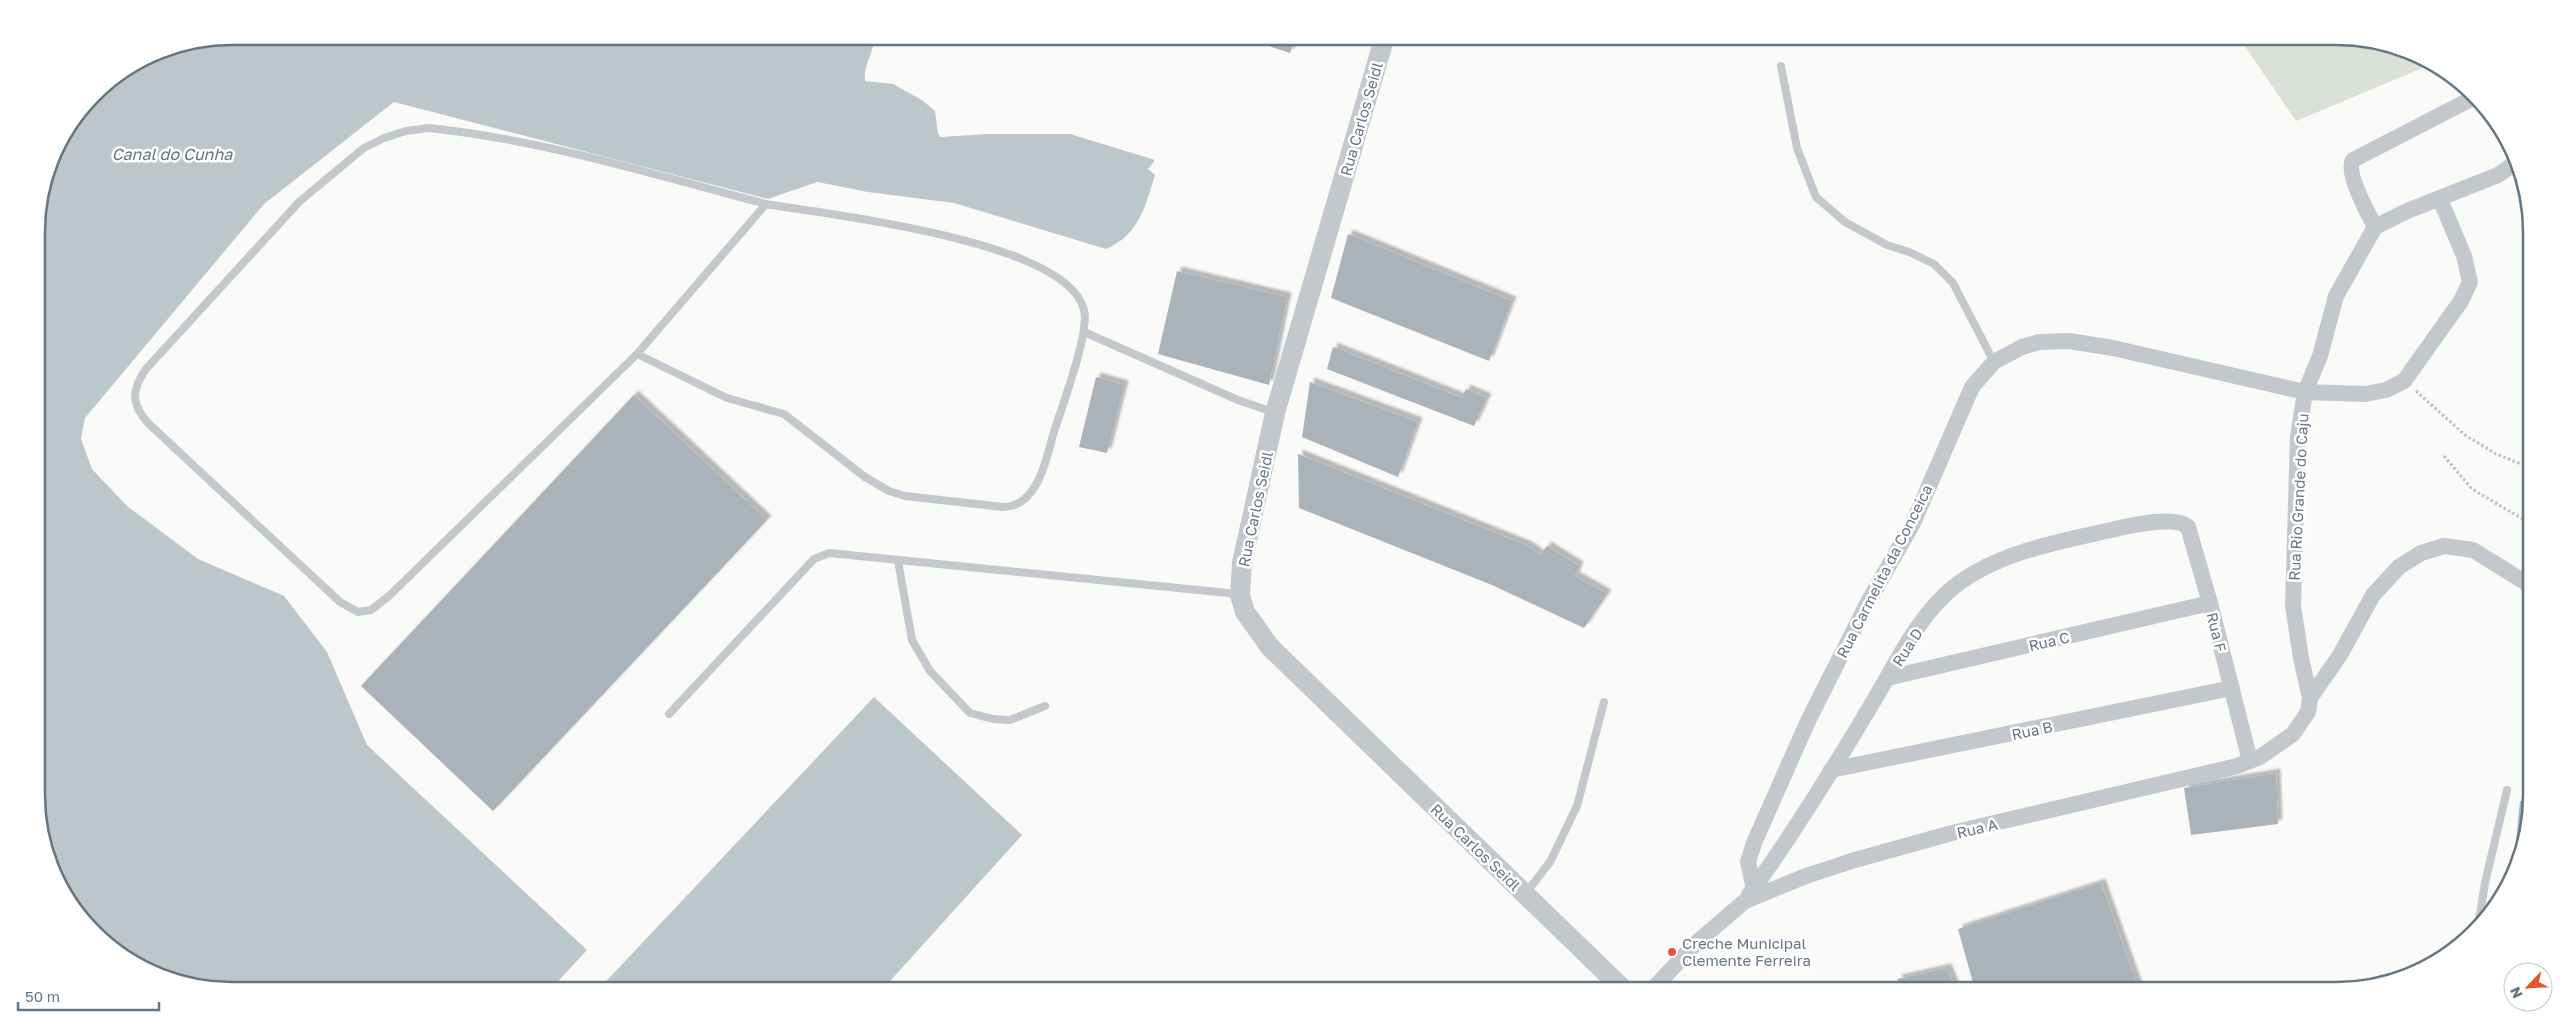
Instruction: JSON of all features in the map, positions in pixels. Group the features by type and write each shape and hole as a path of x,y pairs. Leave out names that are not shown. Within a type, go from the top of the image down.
{"street":[{"name":"Rua Carlos Seidl","path":"1382,45 1275,413 1242,563 1240,595 1245,612 1270,647 1616,982"},
{"path":"2468,100 2353,160 2351,166 2353,177 2376,228 2407,211 2498,175 2511,166"},
{"path":"2404,381 2461,301 2470,282 2464,256 2440,199"},
{"name":"Rua Rio Grande do Caju","path":"2310,698 2300,658 2293,606 2298,436 2306,392 2322,348 2336,296 2376,228"},
{"name":"Rua Carmelita da Conceica","path":"1750,895 1748,862 1754,843 1808,721 1867,604 1913,522 1972,387 1994,362 2022,347 2039,342 2069,342 2113,348 2306,392 2377,393 2404,381"},
{"name":"Rua D","path":"1750,895 1791,835 1887,678 1934,606 1956,585 2012,556 2075,538 2127,527 2166,522"},
{"name":"Rua F","path":"2166,522 2183,522 2188,526 2210,603 2250,761"},
{"name":"Rua A","path":"1659,982 1695,944 1750,895 1855,860 2260,758 2294,734 2308,712 2310,698 2340,655 2373,595 2399,567 2421,553 2444,546 2473,550 2523,581"},
{"name":"Rua C","path":"1887,678 2210,603"},
{"name":"Rua B","path":"1831,770 2232,688"}],"lane":[{"path":"1781,66 1797,148 1816,197 1845,222 1887,245 1909,252 1934,264 1953,283 1994,362"},
{"path":"637,354 727,398 784,414 865,477 890,491 905,496 1008,507 1019,504 1027,497 1045,463 1084,332 1084,307 1074,291 1040,268 999,251 946,234 766,204 585,156 468,132 429,128 406,131 384,138 364,148 299,202 146,369 136,383 134,396 142,417 162,437 340,602 352,611 364,612 378,606 389,596 637,354 766,204"},
{"path":"1084,332 1238,400 1275,413"},
{"path":"668,714 814,559 829,553 1240,595"},
{"path":"898,561 912,640 930,670 970,713 993,719 1010,720 1045,706"},
{"path":"1525,894 1550,862 1577,806 1604,702"},
{"path":"2480,913 2485,883 2507,790"}],"path":[{"path":"2404,381 2465,435 2496,454 2523,465"},
{"path":"2444,456 2472,489 2523,519"}],"shaded area":[{"path":"2244,45 2348,45 2384,51 2424,67 2296,121"}],"water":[{"name":"Canal do Cunha","path":"220,45 874,45 866,69 865,81 893,84 922,100 935,111 938,134 941,137 989,134 1070,134 1155,160 1148,169 1155,175 1139,219 1126,236 1106,249 954,203 868,192 817,182 768,199 394,102 264,204 85,418 81,439 92,469 127,506 198,559 284,596 327,652 367,745 587,950 557,982 220,982 172,972 150,963 128,950 100,927 84,909 64,877 51,843 45,807 45,220 55,172 64,150 77,128 100,100 118,84 150,64 184,51"},
{"path":"874,697 1022,835 889,982 605,982"}],"building":[{"path":"1266,45 1293,45 1290,53"},
{"path":"1348,234 1512,301 1489,361 1331,298"},
{"path":"1177,271 1287,297 1269,385 1158,354"},
{"path":"1333,347 1462,398 1466,389 1487,398 1474,426 1327,369"},
{"path":"1096,377 1124,385 1107,453 1079,447"},
{"path":"1310,382 1418,422 1398,477 1302,437"},
{"path":"634,395 767,520 493,811 361,686"},
{"path":"1298,454 1528,546 1540,555 1547,546 1579,566 1575,576 1607,594 1584,628 1492,585 1299,508"},
{"path":"2276,773 2278,824 2191,835 2184,788"},
{"path":"2520,801 2523,801 2523,807 2515,848"},
{"path":"2101,883 2136,982 1973,982 1958,929"},
{"path":"1947,968 1953,982 1898,982 1897,979"}],"place":[{"name":"Creche Municipal Clemente Ferreira","path":"1672,952"}]}
